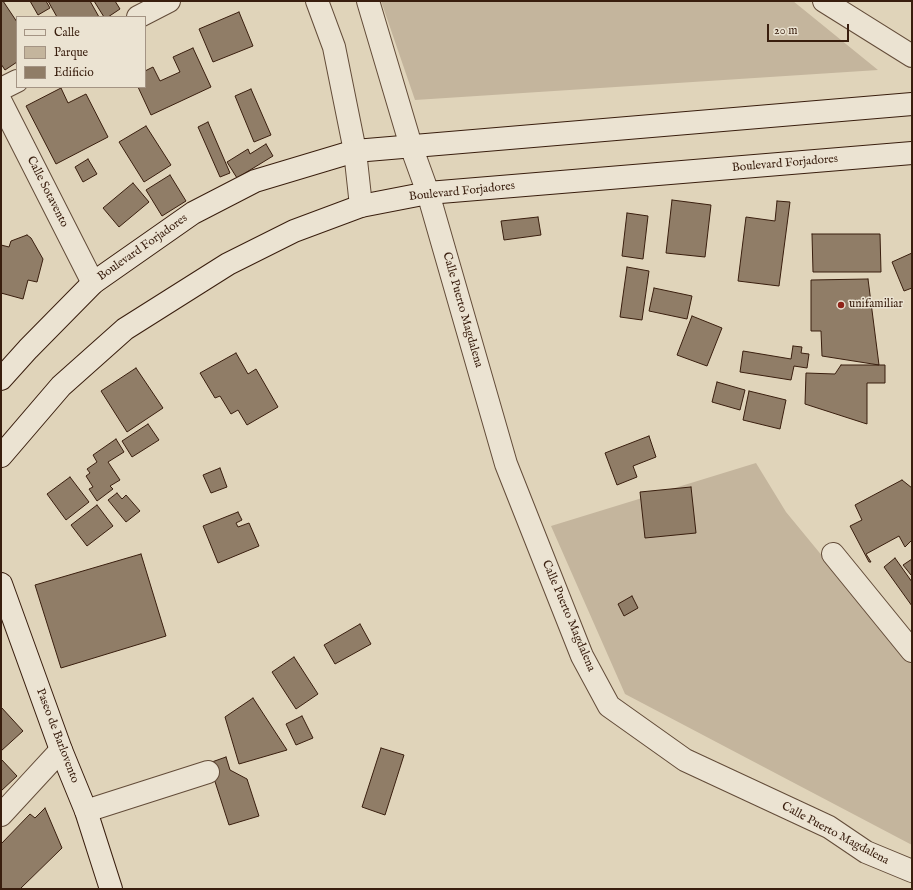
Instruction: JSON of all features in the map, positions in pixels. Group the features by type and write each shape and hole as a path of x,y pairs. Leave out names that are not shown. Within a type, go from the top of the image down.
{"street":[{"path":"140,16 169,1"},
{"path":"317,1 334,47 355,151 361,206"},
{"name":"Calle Puerto Magdalena","path":"368,1 411,146 428,193 506,464 582,656 609,706 685,760 829,827 866,852 912,872"},
{"path":"824,1 912,56"},
{"path":"1,89 16,82"},
{"name":"Calle Sotavento","path":"1,102 93,283"},
{"name":"Boulevard Forjadores","path":"1,379 28,349 93,283 193,213 254,181 355,151 912,104"},
{"name":"Boulevard Forjadores","path":"1,456 61,386 125,330 228,264 294,231 361,206 428,193 912,153"},
{"path":"833,554 912,650"},
{"name":"Paseo de Barlovento","path":"1,584 61,750 86,811 111,889"},
{"path":"1,815 61,750"},
{"path":"86,811 208,772"}],"green space":[{"path":"381,1 793,1 878,70 415,100"},
{"path":"756,463 786,512 912,665 912,845 625,694 551,526"}],"building":[{"path":"1,1 3,1 16,20 16,63 5,70 1,64"},
{"path":"30,1 46,1 50,8 38,15"},
{"path":"48,1 90,1 98,16 56,16"},
{"path":"94,1 115,1 120,9 110,16 103,16"},
{"path":"239,12 253,46 213,62 199,29"},
{"path":"193,48 211,87 151,115 138,88 146,88 146,70 153,67 160,81 180,72 173,57"},
{"path":"61,88 68,103 86,94 108,137 56,164 26,106"},
{"path":"251,89 271,135 254,142 235,96"},
{"path":"208,122 230,173 220,177 198,127"},
{"path":"146,126 171,165 144,182 119,142"},
{"path":"266,144 273,156 237,178 227,162 248,149 250,154"},
{"path":"88,159 97,174 83,182 75,167"},
{"path":"170,175 186,201 162,216 146,190"},
{"path":"133,183 149,202 119,227 103,208"},
{"path":"672,200 711,205 705,257 666,253"},
{"path":"777,201 790,202 779,286 738,281 746,217 775,221"},
{"path":"627,213 648,216 643,259 622,256"},
{"path":"538,217 541,235 504,240 501,221"},
{"name":"unifamiliar","path":"812,234 880,234 881,272 813,272"},
{"path":"27,235 31,238 43,259 37,282 28,280 23,299 1,293 1,245 9,247 11,241"},
{"path":"912,253 912,288 904,291 892,262"},
{"path":"627,267 649,271 642,320 620,317"},
{"name":"unifamiliar","path":"868,279 879,365 822,356 821,331 811,331 811,280"},
{"path":"654,288 692,296 687,319 649,311"},
{"path":"692,316 722,328 707,366 677,355"},
{"path":"793,346 802,347 801,353 809,354 807,368 794,366 791,380 740,372 743,351 791,359"},
{"path":"236,353 248,374 256,369 278,407 247,425 238,410 231,414 220,396 215,398 200,373"},
{"path":"841,365 885,365 885,383 867,383 867,424 805,404 806,373 835,374"},
{"path":"136,368 163,408 127,432 101,391"},
{"path":"717,382 745,390 740,410 712,402"},
{"path":"749,391 786,400 780,429 743,420"},
{"path":"148,424 159,440 132,457 122,441"},
{"path":"649,436 656,457 633,466 637,477 617,485 605,453"},
{"path":"116,439 124,452 108,462 120,480 110,486 113,489 97,501 89,489 93,487 86,476 90,473 87,469 97,462 93,455"},
{"path":"220,468 227,487 211,493 203,475"},
{"path":"70,477 89,502 66,520 47,494"},
{"path":"902,480 912,488 912,540 905,547 899,536 866,554 871,562 869,562 850,526 862,520 855,505"},
{"path":"691,487 696,533 645,538 640,492"},
{"path":"117,493 122,499 126,495 140,511 126,522 108,500"},
{"path":"97,505 113,526 87,546 71,525"},
{"path":"238,512 242,520 236,523 238,527 249,523 259,546 218,563 203,526"},
{"path":"141,554 166,636 61,668 35,585"},
{"path":"895,558 912,582 912,606 884,567"},
{"path":"912,559 912,575 911,575 903,565"},
{"path":"632,596 638,608 624,616 618,604"},
{"path":"360,624 371,644 335,664 324,645"},
{"path":"294,657 318,694 296,709 272,672"},
{"path":"253,698 287,750 239,764 225,717"},
{"path":"1,707 23,731 1,751"},
{"path":"302,716 313,738 296,745 286,724"},
{"path":"381,748 404,755 385,815 362,807"},
{"path":"226,757 230,770 247,779 259,816 229,825 209,763"},
{"path":"1,759 17,776 1,791"},
{"path":"45,808 62,848 20,889 1,889 1,844 30,814 35,818"}],"place":[{"name":"unifamiliar","path":"841,305"}]}
